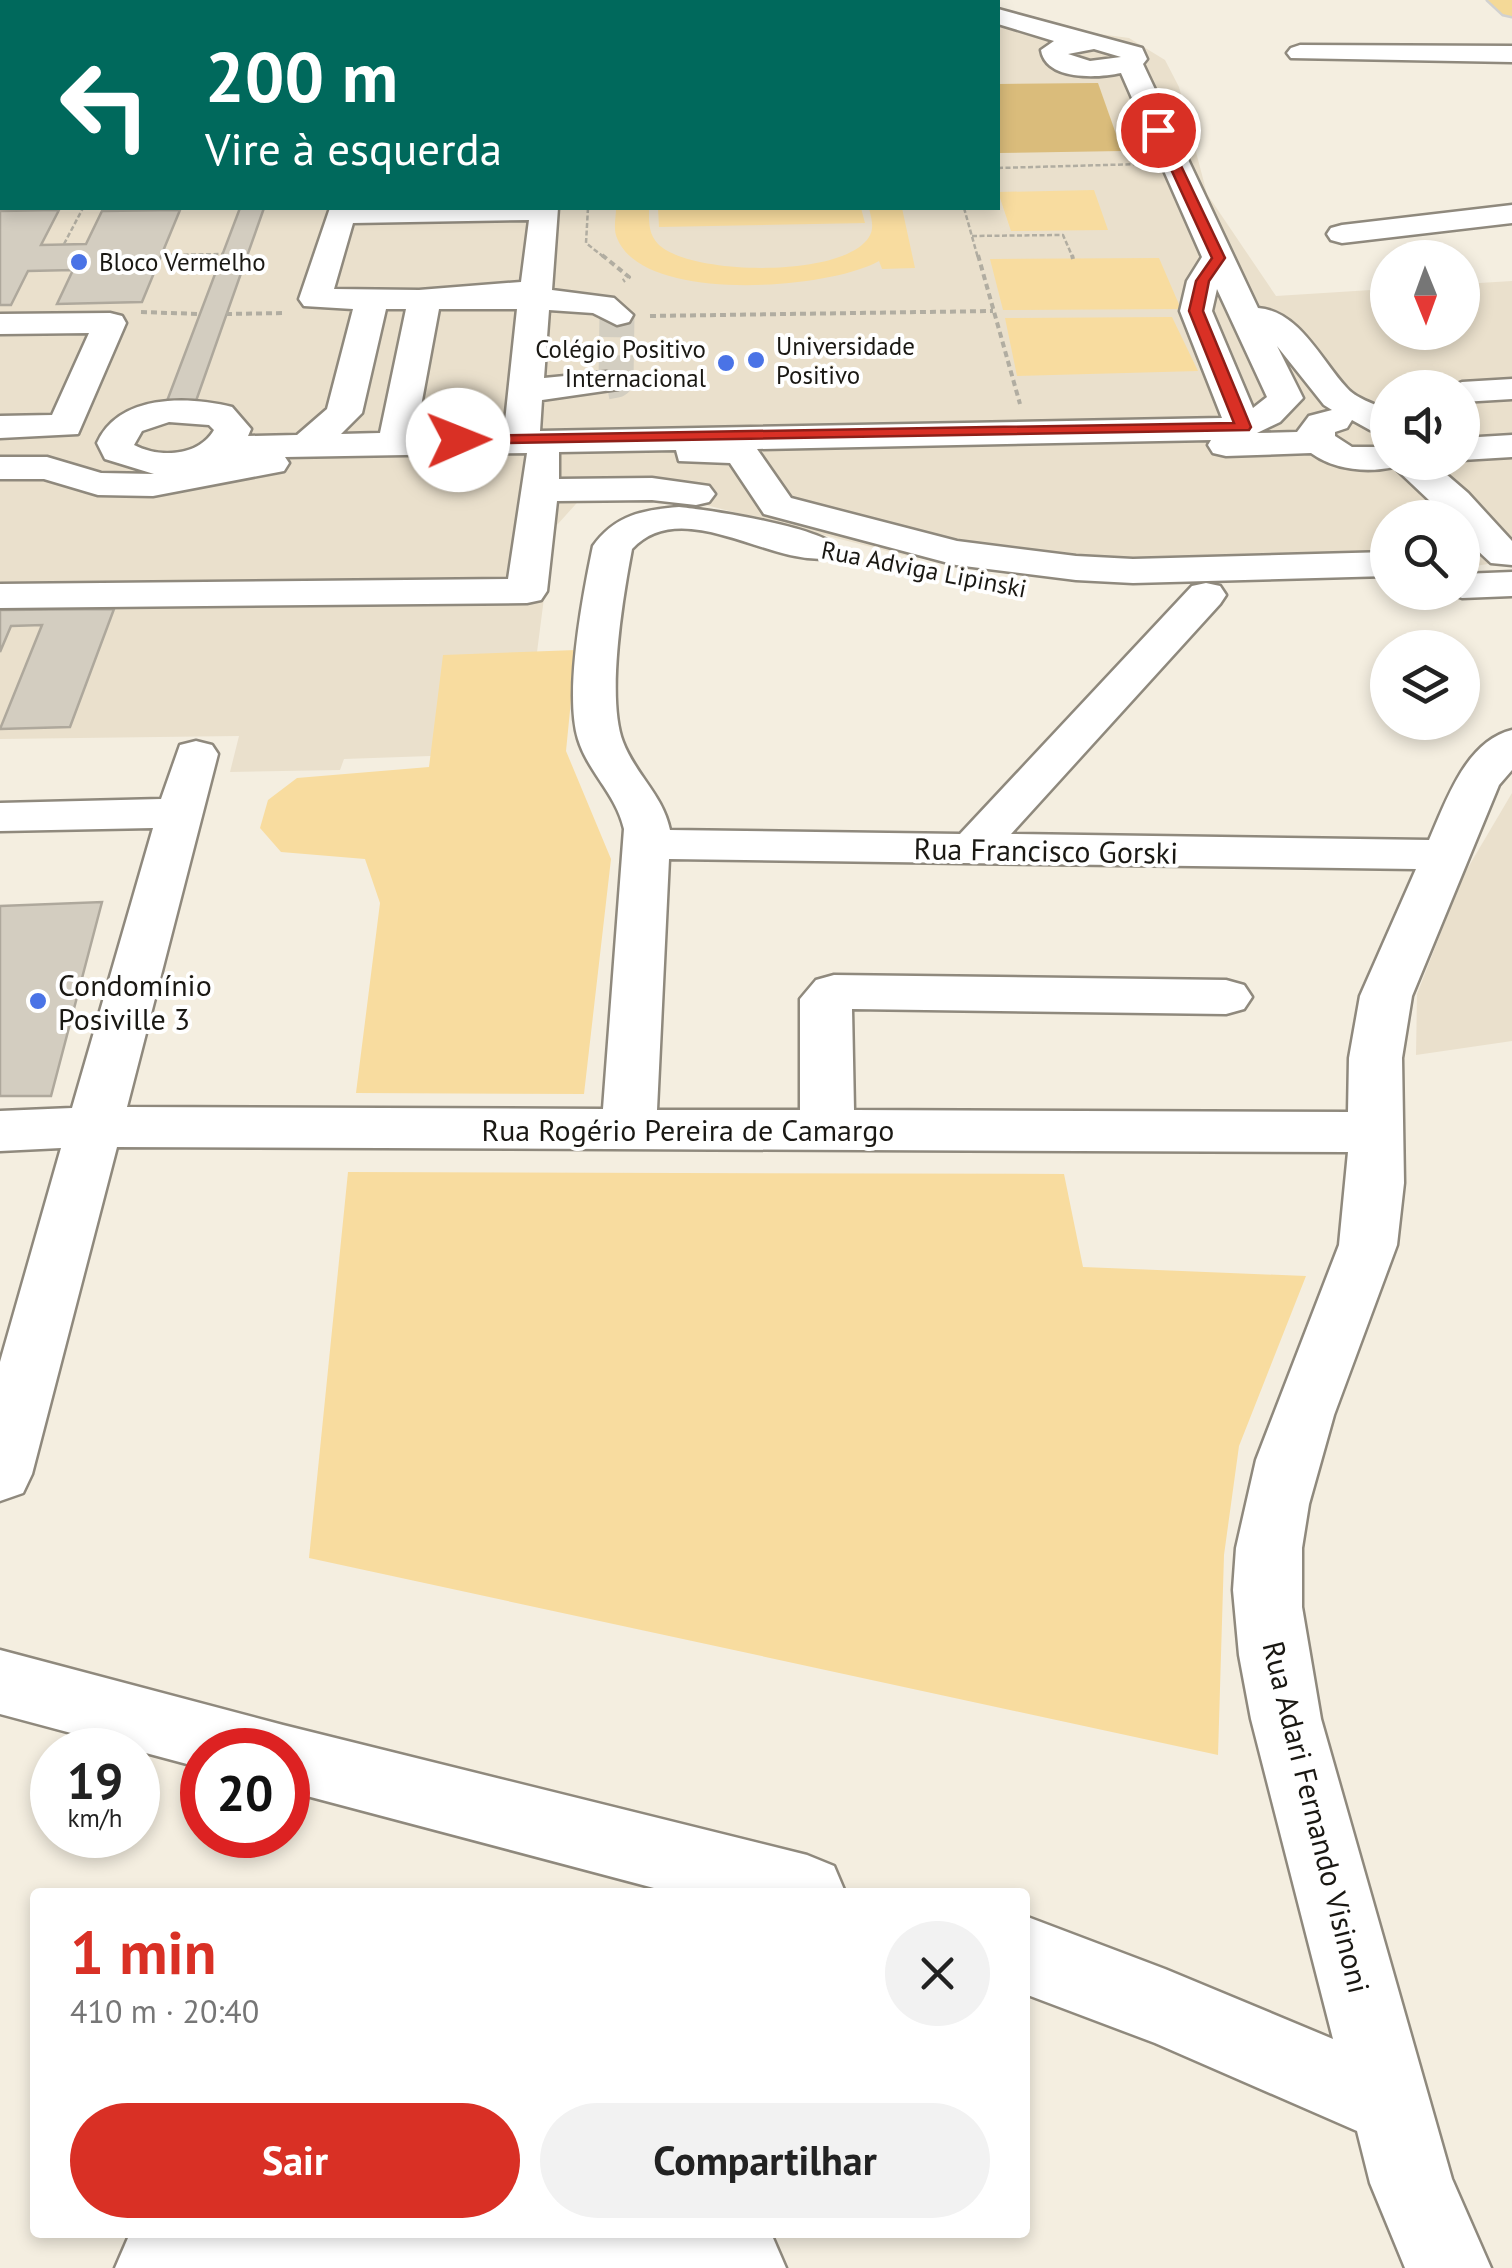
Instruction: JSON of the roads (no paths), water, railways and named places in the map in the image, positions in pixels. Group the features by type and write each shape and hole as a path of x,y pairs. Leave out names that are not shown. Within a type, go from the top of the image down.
{"main road":[{"path":"1500,0 1512,9"}],"street":[{"path":"726,445 1244,427 1271,416 1285,398 1172,163 1130,64 1078,68 1054,56 1054,50 1082,42 1000,17"},
{"path":"1320,76 1291,44 1460,56 1512,54"},
{"path":"1437,53 1446,46 1512,44"},
{"path":"425,298 536,290 545,211 340,214 315,299 576,300 603,304 627,316"},
{"path":"1342,234 1512,214"},
{"path":"1218,258 1203,281 1196,311 1244,427"},
{"path":"326,441 372,298"},
{"path":"399,427 425,298"},
{"path":"0,596 413,606 477,604 527,590 534,462 525,391 534,298"},
{"path":"1242,304 1298,346 1342,456 1370,457"},
{"path":"0,324 110,322 65,426 0,428"},
{"path":"525,391 606,382"},
{"path":"1480,391 1512,389"},
{"path":"222,446 232,430 228,422 204,411 187,410 141,418 121,430 115,443 127,458 157,464 194,460 222,446 326,441 399,427 652,490 777,506 956,553 1133,571 1370,564"},
{"path":"0,468 47,468 98,484 153,485 269,463 326,441 534,462 726,445 1325,421 1370,416"},
{"path":"0,446 115,443"},
{"path":"726,445 777,506"},
{"path":"1480,448 1512,446"},
{"path":"1429,480 1455,502 1482,535 1510,555"},
{"name":"Rua Adviga Lipinski","path":"647,844 645,815 607,754 594,709 611,554 618,537 643,520 686,519 718,524 902,570 997,588 1093,596 1370,589"},
{"path":"1480,558 1510,555"},
{"path":"1480,574 1510,555"},
{"path":"972,848 1206,595"},
{"name":"Rua Adari Fernando Visinoni","path":"1448,2268 1412,2183 1286,1720 1271,1652 1267,1587 1272,1530 1286,1468 1368,1245 1376,1210 1372,1069 1376,1032 1386,996 1478,781 1512,743"},
{"path":"0,1474 23,1308 95,1127 196,754"},
{"path":"0,817 180,813"},
{"path":"629,1129 647,844"},
{"name":"Rua Francisco Gorski","path":"647,844 1445,855"},
{"path":"827,1130 826,999 834,992 1226,997"},
{"name":"Rua Rogério Pereira de Camargo","path":"0,1131 95,1127 1376,1132"},
{"path":"0,1682 180,1729"},
{"path":"310,1763 793,1888"},
{"path":"1030,1957 1165,2008 1390,2104"},
{"path":"158,2268 177,2257 550,2238 626,2242 743,2268"}],"tunnel":[{"path":"606,382 616,380 617,315"}],"place":[{"name":"Bloco Vermelho","path":"79,262"},
{"name":"Universidade Positivo","path":"756,360"},
{"name":"Colégio Positivo Internacional","path":"726,363"},
{"name":"Condomínio Posiville 3","path":"38,1001"}]}
